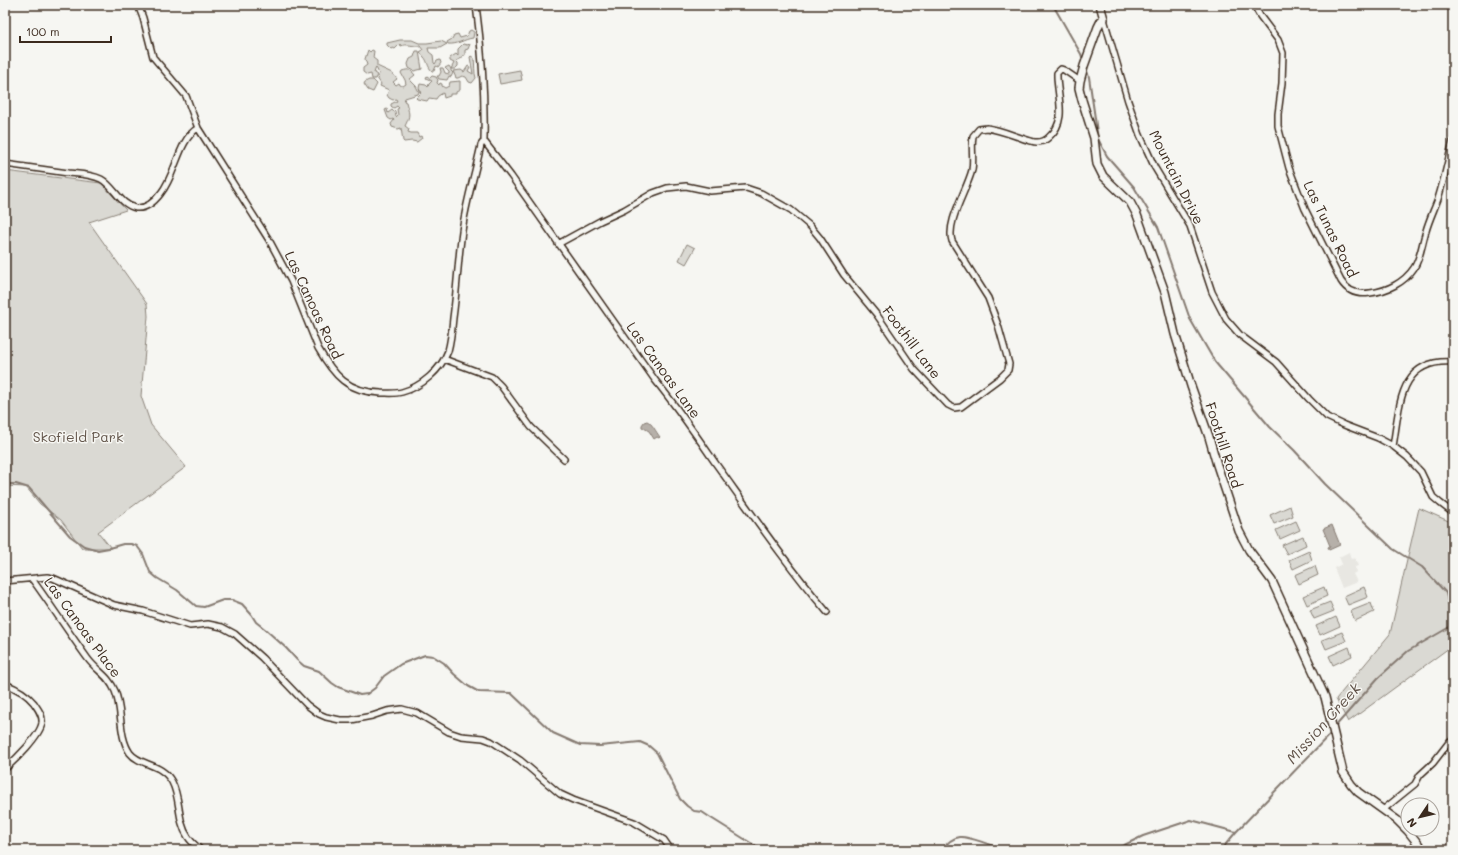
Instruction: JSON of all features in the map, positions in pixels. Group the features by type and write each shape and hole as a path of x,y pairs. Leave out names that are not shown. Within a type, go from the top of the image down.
{"main road":[{"name":"Mountain Drive","path":"1100,5 1104,19"},
{"name":"Foothill Road","path":"1104,19 1098,26 1080,81 1082,100 1094,138 1096,164 1105,179 1130,202 1137,215 1165,292 1191,386 1209,437 1238,531 1249,550 1272,581 1325,697 1344,772 1350,784 1358,792 1384,809 1408,830 1423,850"}],"street":[{"name":"Las Canoas Road","path":"138,5 144,18 153,57 186,96 198,128 277,254 291,281 318,348 336,375 352,386 369,392 395,393 410,389 432,375 444,359 450,341 458,283 462,231 481,145 484,141 485,110 476,5"},
{"name":"Las Tunas Road","path":"1254,5 1278,40 1283,52 1278,126 1289,168 1306,209 1328,255 1341,281 1349,290 1367,294 1385,290 1400,282 1413,269 1420,254 1426,230 1437,200 1453,140"},
{"name":"Mountain Drive","path":"1104,19 1128,101 1142,140 1155,168 1190,226 1212,292 1226,319 1240,335 1276,362 1313,404 1327,417 1344,426 1378,438 1394,446 1407,457 1421,472 1434,497 1453,513"},
{"name":"Foothill Lane","path":"558,244 600,221 624,210 653,193 666,188 686,186 710,191 746,188 762,193 791,210 810,226 820,238 844,275 877,315 914,369 948,405 954,408 961,408 1000,378 1008,370 1009,364 994,311 977,280 952,241 950,234 972,169 973,136 979,129 987,128 1035,142 1046,139 1056,128 1060,113 1057,72 1061,69 1064,70 1080,81"},
{"path":"5,164 94,176 108,184 127,204 139,208 152,203 161,193 167,184 188,136 198,128"},
{"name":"Las Canoas Lane","path":"484,141 511,176 655,380 675,404 746,506 810,592 827,612"},
{"path":"444,359 492,377 501,386 531,427 564,459"},
{"path":"1394,446 1401,398 1406,384 1416,372 1429,364 1453,362"},
{"path":"5,581 47,577 59,580 114,605 143,611 190,626 208,624 222,626 235,634 262,658 307,705 319,714 340,720 351,720 372,716 387,711 402,709 417,713 449,732 461,736 483,738 492,741 520,760 560,794 572,800 634,822 664,840 671,850"},
{"name":"Las Canoas Place","path":"32,579 89,660 111,683 117,697 126,745 131,753 139,759 158,767 166,773 172,782 175,791 184,829 188,837 201,850"},
{"path":"5,684 26,695 37,707 42,718 42,723 38,732 20,755 5,769"},
{"path":"1384,809 1415,784 1420,775 1450,741 1453,740"}],"shaded area":[{"path":"647,421 654,428 660,437 659,438 657,437 654,439 649,431 642,427 644,422"},
{"path":"1332,525 1340,545 1329,550 1328,547 1330,546 1323,529"},
{"path":"1349,552 1351,559 1355,558 1358,566 1355,567 1356,572 1353,574 1357,582 1342,588 1334,568 1342,564 1339,557"}],"green space":[{"path":"471,30 474,32 473,38 455,44 448,44 447,42 452,39 454,35 458,34 460,38 467,36"},
{"path":"400,40 412,40 419,43 441,41 447,44 440,48 428,48 429,52 433,55 434,63 435,64 440,60 441,63 438,67 436,66 434,71 432,71 420,52 423,50 420,46 401,46 400,44 395,49 391,49 387,45 387,43"},
{"path":"463,44 470,44 468,49 465,50 465,55 456,61 458,66 455,69 451,69 454,63 450,61 450,58 456,54 458,56 458,49"},
{"path":"368,50 370,52 372,50 374,51 373,58 377,61 377,66 392,73 397,79 393,82 396,85 399,83 403,86 406,84 401,73 402,71 409,70 415,75 410,79 419,92 418,94 405,98 404,101 406,102 409,114 405,126 409,129 408,132 417,133 419,137 421,136 422,138 417,142 404,142 401,128 398,129 392,127 391,124 394,120 388,118 385,110 387,109 388,113 392,110 394,112 395,111 396,117 398,115 397,109 399,108 397,106 394,108 392,107 391,104 397,101 396,99 393,100 389,98 387,95 389,90 380,86 381,84 377,78 379,74 376,67 374,73 377,75 375,79 372,79 371,74 367,75 363,72 363,68 367,65 365,59"},
{"path":"416,51 419,51 422,69 414,71 409,68 408,64 410,59 414,57"},
{"path":"471,56 474,58 476,78 472,83 469,82 466,77 462,76 456,78 453,71 461,70 464,72 468,66 470,67 468,71 473,74"},
{"path":"449,66 453,73 447,80 439,79 437,76 439,76 441,72 440,68 443,68 445,73 449,74 445,68"},
{"path":"520,70 522,80 500,84 498,74"},
{"path":"427,76 430,78 432,76 436,77 438,80 437,83 439,85 440,83 442,84 445,88 449,86 450,82 460,81 460,90 456,92 456,94 450,94 450,96 444,98 443,93 436,99 429,98 427,101 417,99 416,98 422,92 419,88 420,84 428,87 432,81 426,78"},
{"path":"369,80 373,80 377,84 373,92 368,90 364,84"},
{"name":"Skofield Park","path":"5,171 101,183 126,210 89,222 147,304 148,316 141,396 151,425 186,467 98,532 111,548 82,548 61,520 40,504 26,487 5,486"},
{"path":"687,244 695,248 686,264 679,260"},
{"path":"1290,506 1293,516 1274,524 1270,515"},
{"path":"1419,508 1453,523 1453,645 1348,722 1336,699 1390,634"},
{"path":"1296,521 1300,530 1280,539 1276,530"},
{"path":"1303,536 1306,545 1287,554 1282,545"},
{"path":"1309,551 1312,560 1293,569 1289,560"},
{"path":"1315,566 1318,575 1299,584 1295,575"},
{"path":"1324,587 1327,596 1307,605 1303,596"},
{"path":"1364,587 1368,597 1348,605 1344,596"},
{"path":"1330,602 1334,611 1314,619 1310,610"},
{"path":"1371,603 1374,612 1355,621 1351,611"},
{"path":"1336,617 1340,626 1320,635 1316,626"},
{"path":"1342,632 1346,641 1326,649 1322,640"},
{"path":"1349,647 1352,656 1333,665 1329,656"}],"waterway":[{"path":"1053,5 1083,60"},
{"path":"1086,68 1089,77 1098,139 1107,156 1134,187 1158,227 1190,319 1215,362 1270,427 1294,450 1325,484 1393,549 1422,567 1446,593 1453,623"},
{"path":"5,484 16,484 29,488 70,536 84,546 98,550 123,544 137,546 143,554 150,572 177,590 196,606 204,607 223,600 232,600 242,604 256,622 286,648 297,660 304,666 319,671 338,687 360,695 367,694 375,688 384,676 401,664 425,655 433,656 444,663 468,686 479,692 511,693 553,733 580,745 600,746 640,742 649,746 657,753 680,799 687,806 694,811 702,812 762,850"},
{"name":"Mission Creek","path":"1334,728 1378,678 1408,651 1453,625"},
{"name":"Mission Creek","path":"1221,850 1236,832 1332,732"},
{"path":"1114,850 1143,836 1191,820 1236,832"},
{"path":"942,850 954,839 960,837 975,840 1003,850"}]}
